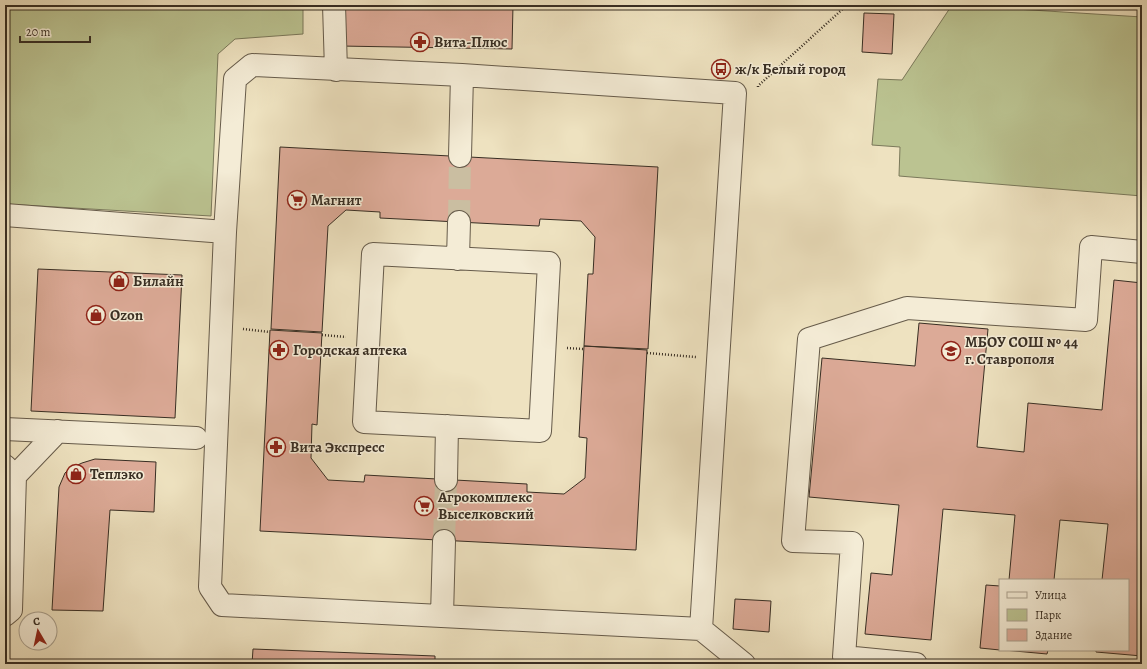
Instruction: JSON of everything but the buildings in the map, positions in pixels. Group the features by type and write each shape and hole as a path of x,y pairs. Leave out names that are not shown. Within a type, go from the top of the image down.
{"lane":[{"path":"334,5 336,70"},
{"path":"702,629 735,93 462,75 252,65 235,79 225,232 210,588 222,605 702,629 744,664"},
{"path":"460,156 462,75"},
{"path":"5,215 225,232"},
{"path":"458,259 459,222"},
{"path":"916,664 844,657 852,544 793,541 810,339 907,308 1086,320 1091,247 1142,252"},
{"path":"373,254 458,259 549,263 540,431 364,422 373,254"},
{"path":"446,480 447,426"},
{"path":"5,429 196,438"},
{"path":"5,615 11,610 10,471 58,431"},
{"path":"442,616 444,541"}],"path":[{"path":"758,93 758,86 848,5"},
{"path":"647,353 718,358"}],"green space":[{"path":"5,5 303,5 303,34 235,39 218,54 211,216 5,204"},
{"path":"952,5 1142,17 1142,196 899,176 900,147 872,145 878,79 902,80"}],"tunnel":[{"path":"459,222 460,156"},
{"path":"444,541 446,480"}],"place":[{"name":"Вита-Плюс","path":"420,42"},
{"name":"ж/к Белый город","path":"721,69"},
{"name":"Магнит","path":"297,200"},
{"name":"Билайн","path":"119,281"},
{"name":"Ozon","path":"96,315"},
{"name":"Городская аптека","path":"279,350"},
{"name":"МБОУ СОШ № 44 г. Ставрополя","path":"951,351"},
{"name":"Вита Экспресс","path":"276,447"},
{"name":"Теплэко","path":"76,474"},
{"name":"Агрокомплекс Выселковский","path":"424,506"}]}
